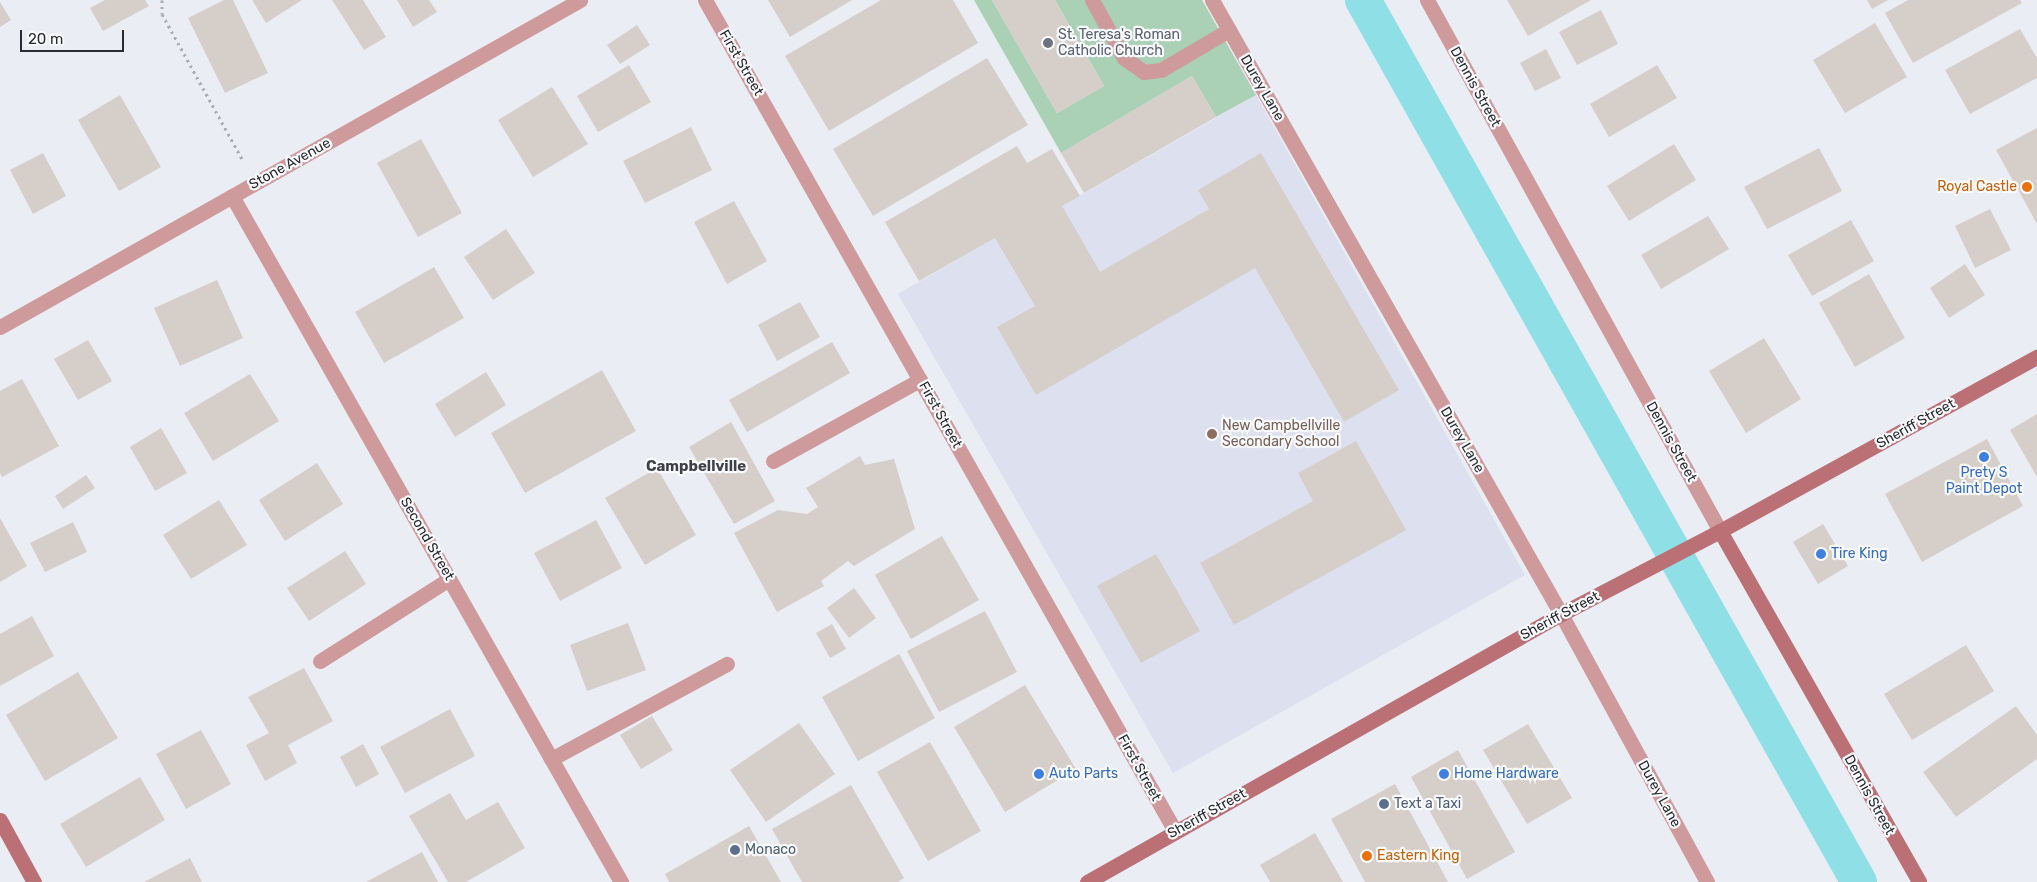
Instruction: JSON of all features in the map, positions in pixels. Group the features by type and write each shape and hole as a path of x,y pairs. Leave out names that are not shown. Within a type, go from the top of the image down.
{"main road":[{"name":"Sheriff Street","path":"1087,882 1561,614 1720,531 2037,357"},
{"name":"Dennis Street","path":"1720,531 1918,882"},
{"path":"0,820 34,882"}],"street":[{"name":"Stone Avenue","path":"0,327 580,0"},
{"name":"First Street","path":"705,0 1175,831"},
{"path":"1092,0 1124,58 1144,72 1161,70 1229,30"},
{"name":"Durey Lane","path":"1212,0 1561,614 1708,882"},
{"name":"Dennis Street","path":"1427,0 1720,531"},
{"name":"Second Street","path":"232,196 621,882"},
{"path":"772,461 920,380"},
{"path":"320,662 449,579"},
{"path":"551,759 727,664"}],"path":[{"path":"162,0 162,14 255,183"}],"shaded area":[{"name":"New Campbellville Secondary School","path":"1256,95 1525,575 1173,773 898,294 1035,215 1038,220"}],"green space":[{"path":"974,0 992,0 1057,113 1104,86 1055,0 1202,0 1256,95 1216,117 1192,76 1061,153"}],"building":[{"path":"105,0 145,0 149,6 103,31 90,8"},
{"path":"224,0 233,0 268,73 225,93 188,18"},
{"path":"252,0 302,0 266,23"},
{"path":"332,0 363,0 386,37 364,50"},
{"path":"397,0 429,0 437,12 413,27"},
{"path":"768,0 852,0 790,37"},
{"path":"881,0 953,0 978,43 829,131 785,56"},
{"name":"St. Teresa's Roman Catholic Church","path":"992,0 1055,0 1104,86 1057,113"},
{"path":"1507,0 1591,0 1528,36"},
{"path":"1867,0 1888,0 1872,9"},
{"path":"1908,0 2020,0 2022,3 1913,63 1885,13"},
{"path":"0,2 11,20 0,27"},
{"path":"1601,10 1618,44 1577,65 1559,32"},
{"path":"1875,23 1907,77 1845,113 1813,60"},
{"path":"637,25 650,45 620,64 607,45"},
{"path":"2020,29 2037,58 2037,78 1970,114 1945,70"},
{"path":"1546,49 1561,78 1535,91 1520,63"},
{"path":"987,58 1028,125 873,216 833,149"},
{"path":"629,65 651,102 598,132 577,96"},
{"path":"1657,65 1677,98 1609,137 1590,104"},
{"path":"1192,76 1216,117 1084,193 1061,153"},
{"path":"552,87 588,144 533,177 498,120"},
{"path":"120,95 161,167 119,191 78,120"},
{"path":"691,127 712,170 645,203 623,161"},
{"name":"Royal Castle","path":"2037,128 2037,224 1996,150"},
{"path":"421,139 462,213 418,237 377,163"},
{"path":"1674,144 1696,180 1629,221 1607,186"},
{"path":"1017,146 1027,163 1052,149 1080,196 1062,206 1100,272 1209,209 1198,190 1261,153 1399,390 1344,422 1255,268 1036,395 997,327 1035,306 995,238 919,281 885,222"},
{"path":"1819,148 1842,191 1767,229 1744,187"},
{"path":"43,153 66,196 33,214 10,170"},
{"path":"734,201 767,261 727,284 694,222"},
{"path":"1990,209 2011,250 1975,268 1955,226"},
{"path":"1708,216 1729,249 1661,289 1641,255"},
{"path":"1851,220 1874,261 1812,296 1788,255"},
{"path":"506,229 535,273 493,300 464,257"},
{"path":"1965,264 1985,295 1949,318 1930,288"},
{"path":"434,267 464,318 384,363 355,312"},
{"path":"1869,274 1905,338 1855,367 1819,303"},
{"path":"217,280 243,338 180,366 154,308"},
{"path":"800,302 820,337 777,361 758,325"},
{"path":"1764,338 1801,399 1746,433 1709,371"},
{"path":"88,340 112,381 78,400 54,359"},
{"path":"832,342 850,373 747,432 729,400"},
{"path":"602,370 636,431 525,493 491,433"},
{"path":"486,372 506,405 455,437 435,404"},
{"path":"250,374 279,421 213,461 184,413"},
{"path":"22,379 59,446 2,477 0,473 0,391"},
{"path":"2037,414 2037,477 2010,430"},
{"path":"731,422 775,501 734,524 689,447"},
{"path":"161,428 187,473 155,491 130,447"},
{"path":"1987,439 2023,506 1922,562 1885,494"},
{"path":"1356,441 1406,530 1234,625 1200,563 1313,501 1298,473"},
{"path":"860,456 865,465 894,459 915,529 854,566 848,561 821,581 824,586 777,612 734,533 778,510 807,514 818,507 806,488"},
{"path":"317,463 343,504 285,541 259,500"},
{"path":"657,468 696,535 645,565 605,498"},
{"path":"86,475 95,488 63,509 55,496"},
{"path":"219,500 247,545 191,579 163,535"},
{"path":"0,518 27,566 0,582"},
{"path":"596,520 622,568 560,601 534,553"},
{"path":"73,522 87,552 45,572 30,543"},
{"name":"Tire King","path":"1823,524 1848,566 1818,584 1793,542"},
{"path":"942,536 979,600 911,639 875,575"},
{"path":"345,551 366,584 309,621 287,588"},
{"path":"1156,554 1200,631 1141,663 1097,586"},
{"path":"854,588 876,618 849,638 827,608"},
{"path":"985,611 1017,672 939,712 907,651"},
{"path":"32,616 54,656 0,686 0,634"},
{"path":"628,623 646,670 587,691 570,645"},
{"path":"832,624 846,649 830,658 816,633"},
{"path":"1966,645 1994,691 1912,740 1884,694"},
{"path":"899,654 935,718 858,761 822,697"},
{"path":"304,668 333,721 288,745 297,763 265,781 246,745 269,733 248,697"},
{"path":"78,672 118,738 45,781 6,715"},
{"path":"1025,685 1076,769 1005,812 954,727"},
{"path":"2016,706 2037,735 2037,759 1956,817 1923,772"},
{"path":"450,709 475,756 405,793 380,747"},
{"path":"652,716 673,750 641,769 620,735"},
{"path":"799,723 835,774 766,822 730,770"},
{"path":"1528,724 1572,798 1527,824 1483,750"},
{"path":"201,730 231,784 186,809 156,754"},
{"path":"930,742 981,831 928,861 877,772"},
{"path":"363,744 379,774 356,787 340,757"},
{"path":"1458,750 1515,852 1467,879 1411,777"},
{"path":"140,777 165,820 86,867 60,824"},
{"path":"1395,784 1448,882 1365,882 1331,819"},
{"path":"851,785 904,878 898,882 802,882 772,829"},
{"path":"450,793 466,820 498,802 525,848 466,882 448,882 409,816"},
{"name":"Monaco","path":"749,826 781,882 669,882 665,874"},
{"path":"1315,833 1343,882 1270,882 1260,865"},
{"path":"422,852 438,882 366,882"},
{"path":"190,858 202,882 144,882"}],"waterway":[{"path":"1363,0 1859,882"}],"place":[{"name":"St. Teresa's Roman Catholic Church","path":"1048,43"},
{"name":"Royal Castle","path":"2027,187"},
{"name":"New Campbellville Secondary School","path":"1212,434"},
{"name":"Prety S Paint Depot","path":"1984,457"},
{"name":"Tire King","path":"1821,554"},
{"name":"Auto Parts","path":"1039,774"},
{"name":"Home Hardware","path":"1444,774"},
{"name":"Text a Taxi","path":"1384,804"},
{"name":"Monaco","path":"735,850"},
{"name":"Eastern King","path":"1367,856"}],"district":[{"name":"Campbellville","path":"696,467"}]}
